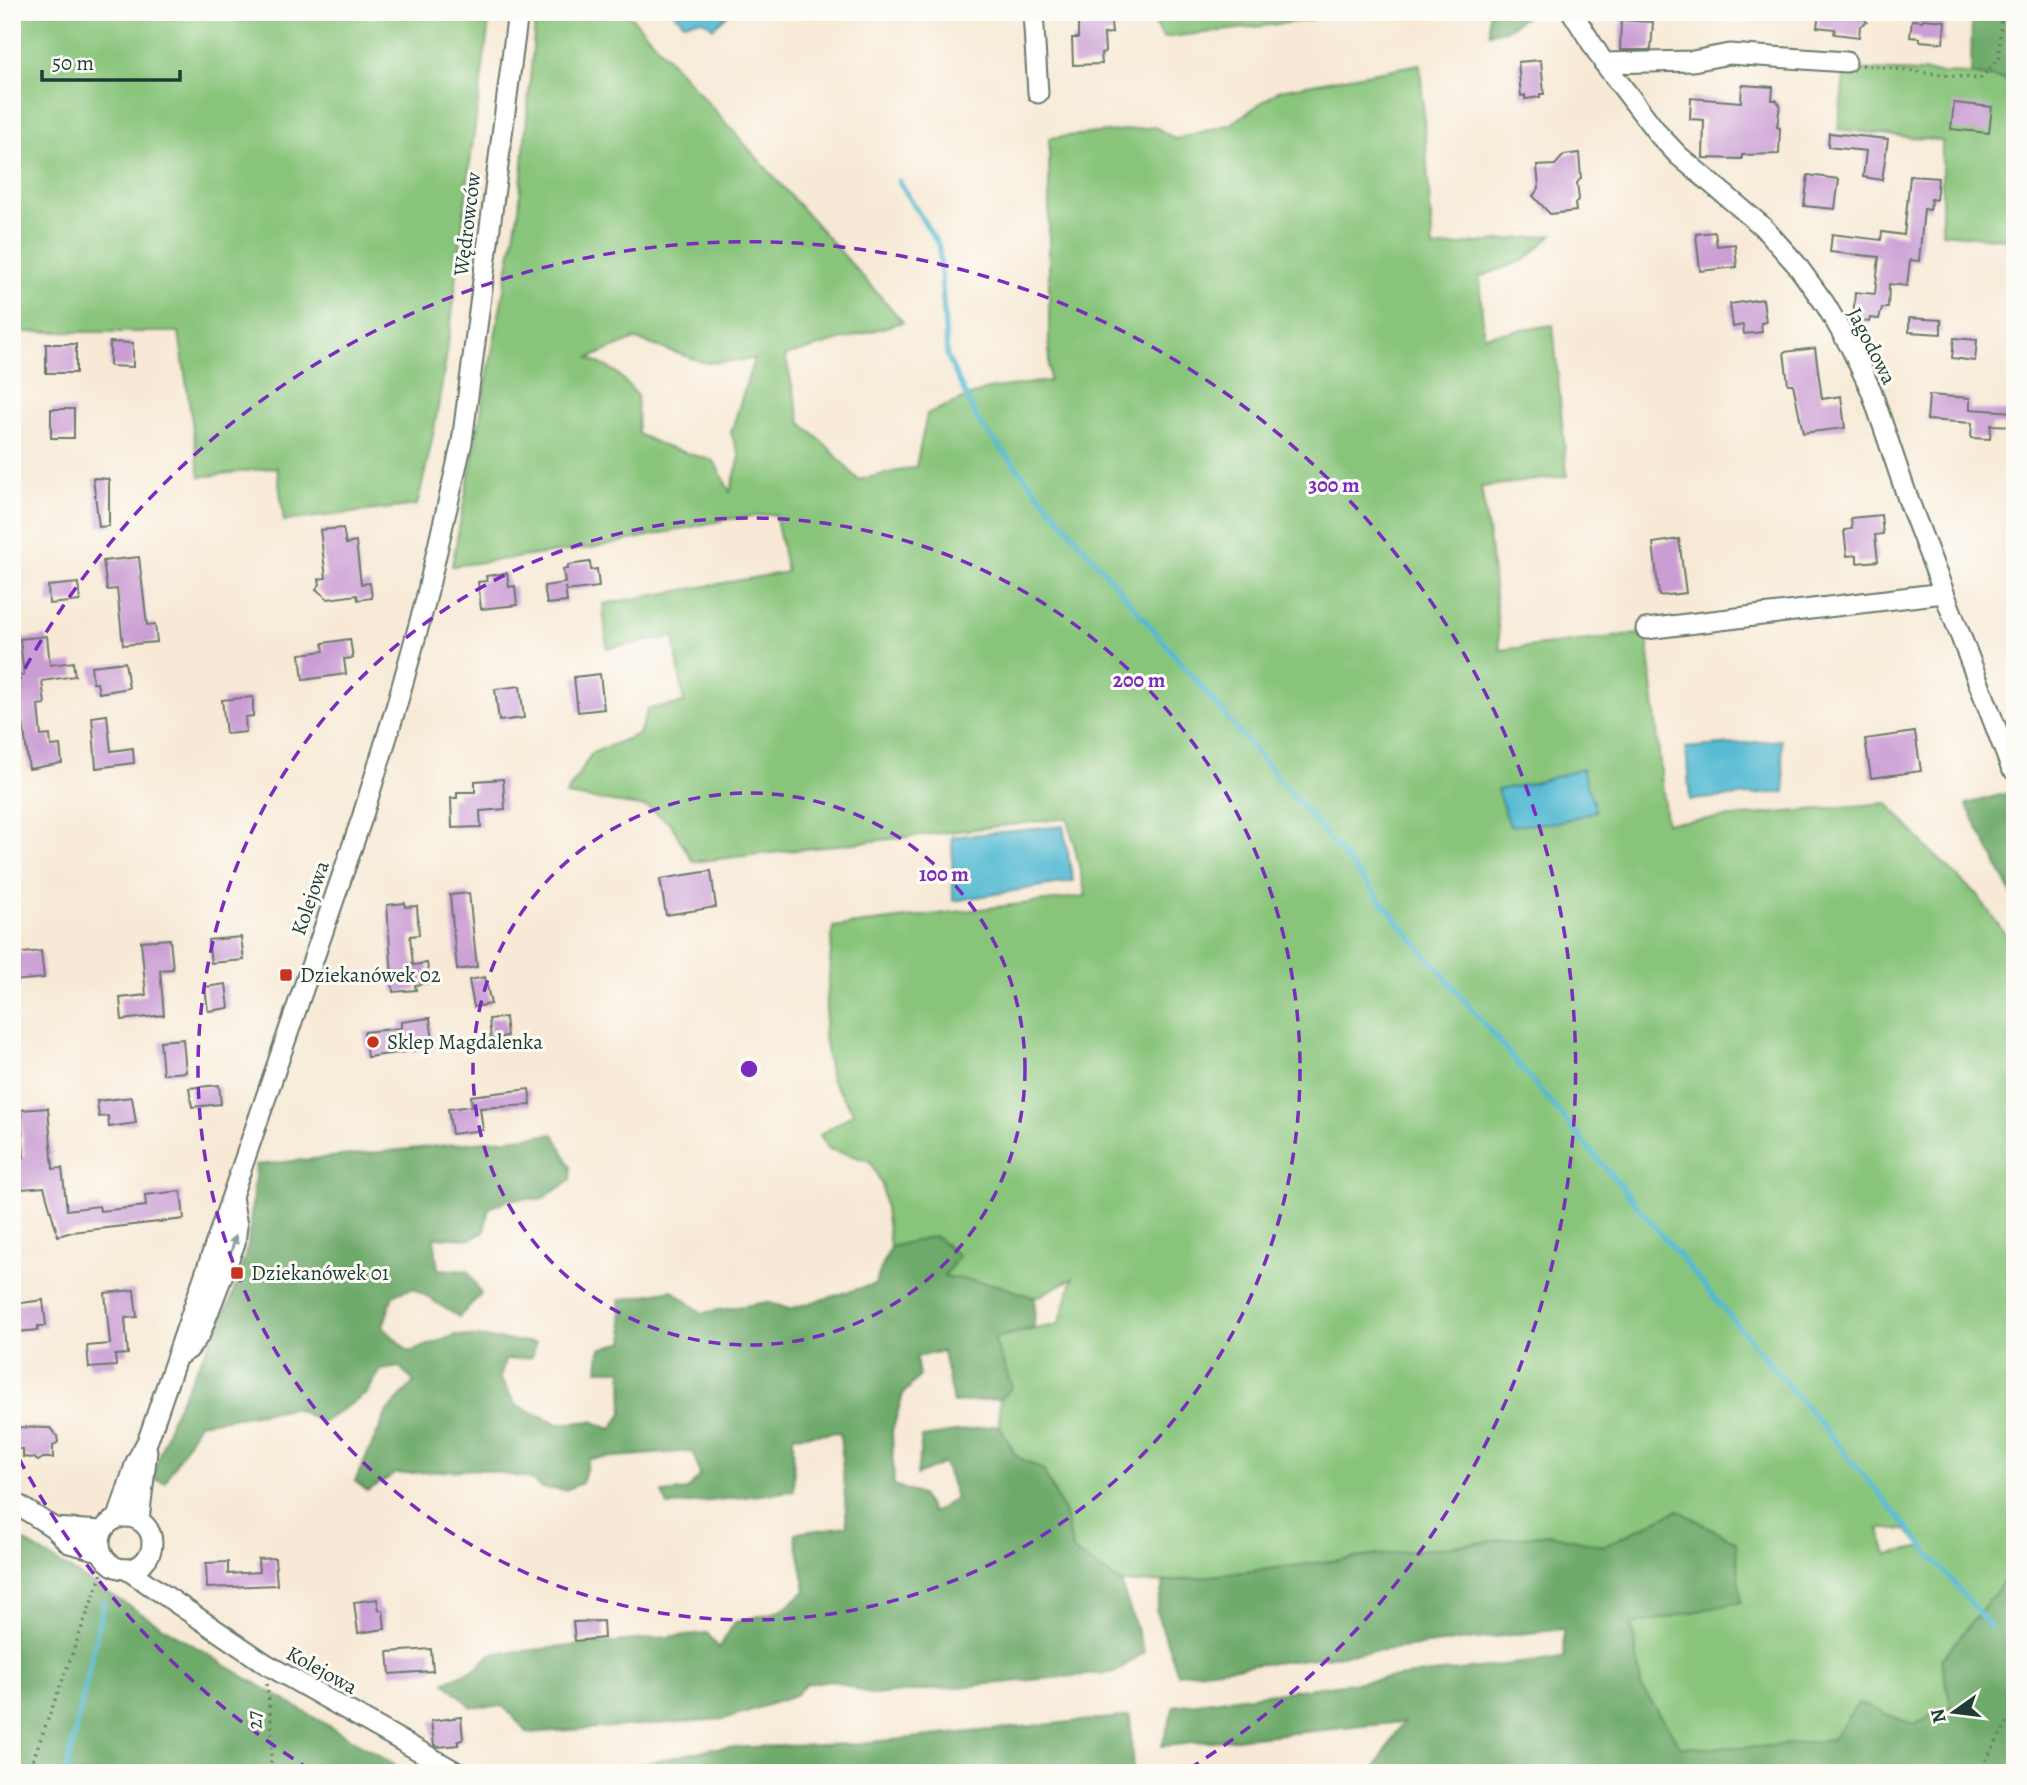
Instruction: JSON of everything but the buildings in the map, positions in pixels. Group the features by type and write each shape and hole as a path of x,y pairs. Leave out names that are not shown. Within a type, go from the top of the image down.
{"street":[{"name":"Wędrowców","path":"462,442 518,12"},
{"path":"1033,12 1038,93"},
{"name":"Jagodowa","path":"1572,12 1604,63 1659,135 1679,156 1762,226 1796,264 1825,304 1851,348 1871,390 1908,499 2011,767 2015,771"},
{"path":"1604,63 1693,61 1729,54 1846,62"},
{"name":"Kolejowa","path":"118,1518 136,1462 148,1440 383,753 433,571 462,442"},
{"path":"1646,629 1944,593"},
{"name":"Kolejowa","path":"139,1520 148,1440"},
{"path":"12,1501 54,1528 69,1543 103,1556 118,1568 139,1566 146,1559 152,1541 148,1529 139,1520 131,1517 118,1518 107,1524 100,1539 103,1556"},
{"path":"54,1528 102,1531"},
{"name":"Kolejowa","path":"146,1559 169,1599"},
{"name":"Kolejowa","path":"126,1569 266,1664 458,1773"}],"path":[{"path":"1846,62 1980,79 1999,58 2001,12"},
{"path":"29,1773 103,1556"},
{"name":"27","path":"266,1664 272,1731 270,1773"},
{"path":"1979,1773 2015,1708"}],"green space":[{"path":"12,12 490,12 448,344 435,424 417,505 284,521 277,467 200,477 179,332 12,332"},
{"path":"536,12 627,12 903,322 785,356 801,423 825,444 858,480 916,467 927,414 987,389 1049,381 1049,138 1155,127 1176,139 1231,124 1280,90 1420,64 1433,248 1552,235 1525,260 1479,277 1484,336 1553,325 1567,476 1481,487 1490,545 1500,650 1647,633 1666,823 1887,803 1928,849 1977,895 2015,948 2015,1681 1965,1773 1610,1773 1660,1716 1641,1686 1632,1624 1678,1510 1604,1546 1548,1534 1164,1582 1121,1583 1073,1551 1065,1514 1043,1470 1016,1456 999,1425 1000,1399 1011,1387 994,1338 1059,1324 1073,1278 1035,1298 997,1285 943,1276 935,1236 890,1247 882,1185 870,1161 829,1149 820,1135 854,1113 831,1079 824,1037 833,927 1086,896 1068,818 693,862 671,824 647,807 566,795 592,753 639,734 648,709 684,703 674,637 607,648 603,604 787,572 775,514 729,519 597,547 452,566 519,209","holes":["635,339 706,363 754,359 731,433 740,457 730,492 714,461 663,446 638,434 637,395 616,372 589,358","1879,1529 1905,1529 1923,1547 1887,1554"]},
{"path":"1150,12 1332,12 1311,20 1163,38"},
{"path":"1489,12 1531,13 1505,30 1489,33"},
{"path":"1972,12 2015,12 2015,81 1971,74"},
{"path":"1845,69 1971,74 2015,81 2015,240 1942,233 1942,141 1838,129"},
{"path":"2015,791 2015,900 1966,804"},
{"path":"554,1134 571,1167 571,1180 542,1199 511,1199 489,1208 484,1232 471,1239 434,1237 438,1269 468,1271 481,1294 459,1317 413,1288 393,1295 383,1327 409,1352 456,1335 536,1343 532,1357 505,1360 500,1378 516,1405 558,1424 592,1421 611,1429 623,1413 622,1370 598,1370 600,1349 625,1341 619,1300 672,1290 702,1313 767,1302 789,1309 875,1284 890,1247 935,1236 959,1256 944,1276 997,1285 1035,1298 1034,1328 994,1338 1012,1387 1000,1399 953,1403 943,1351 916,1357 919,1377 903,1394 892,1432 894,1485 921,1495 933,1513 956,1498 944,1463 917,1475 922,1437 999,1425 1016,1456 1043,1470 1065,1514 1073,1551 1121,1583 1144,1652 1116,1672 873,1695 832,1680 805,1684 795,1696 724,1719 528,1733 503,1706 471,1707 445,1682 477,1668 490,1654 707,1633 719,1648 735,1622 780,1611 806,1591 795,1533 847,1526 840,1432 793,1436 794,1491 668,1506 662,1493 687,1490 700,1476 693,1451 589,1459 582,1483 565,1490 542,1488 527,1478 479,1469 395,1474 367,1491 355,1481 387,1412 414,1382 400,1367 381,1370 366,1394 323,1422 293,1408 199,1423 165,1482 152,1479 171,1419 230,1302 240,1273 248,1245 256,1165"},
{"path":"1678,1510 1736,1542 1741,1602 1632,1625 1641,1686 1681,1747 1759,1747 1832,1740 1858,1703 1914,1725 1951,1706 1941,1660 2015,1568 2015,1773 1372,1773 1403,1722 1162,1746 1174,1706 1564,1658 1563,1629 1178,1674 1156,1611 1164,1582 1549,1534 1604,1546"},
{"path":"12,1534 240,1674 409,1773 12,1773"},
{"path":"1130,1716 1133,1773 604,1773 714,1748 852,1744"}],"water":[{"path":"673,12 731,12 713,28 703,21 684,23"},
{"path":"1781,740 1785,792 1690,800 1686,748"},
{"path":"1582,769 1596,811 1559,822 1510,826 1497,790"},
{"path":"1063,826 1073,881 953,901 952,837"}],"waterway":[{"path":"899,181 939,246 947,356 978,421 1991,1627"},
{"path":"66,1773 104,1602"}],"place":[{"name":"Dziekanówek 02","path":"286,975"},
{"name":"Sklep Magdalenka","path":"373,1042"},
{"name":"Dziekanówek 01","path":"237,1273"}]}
